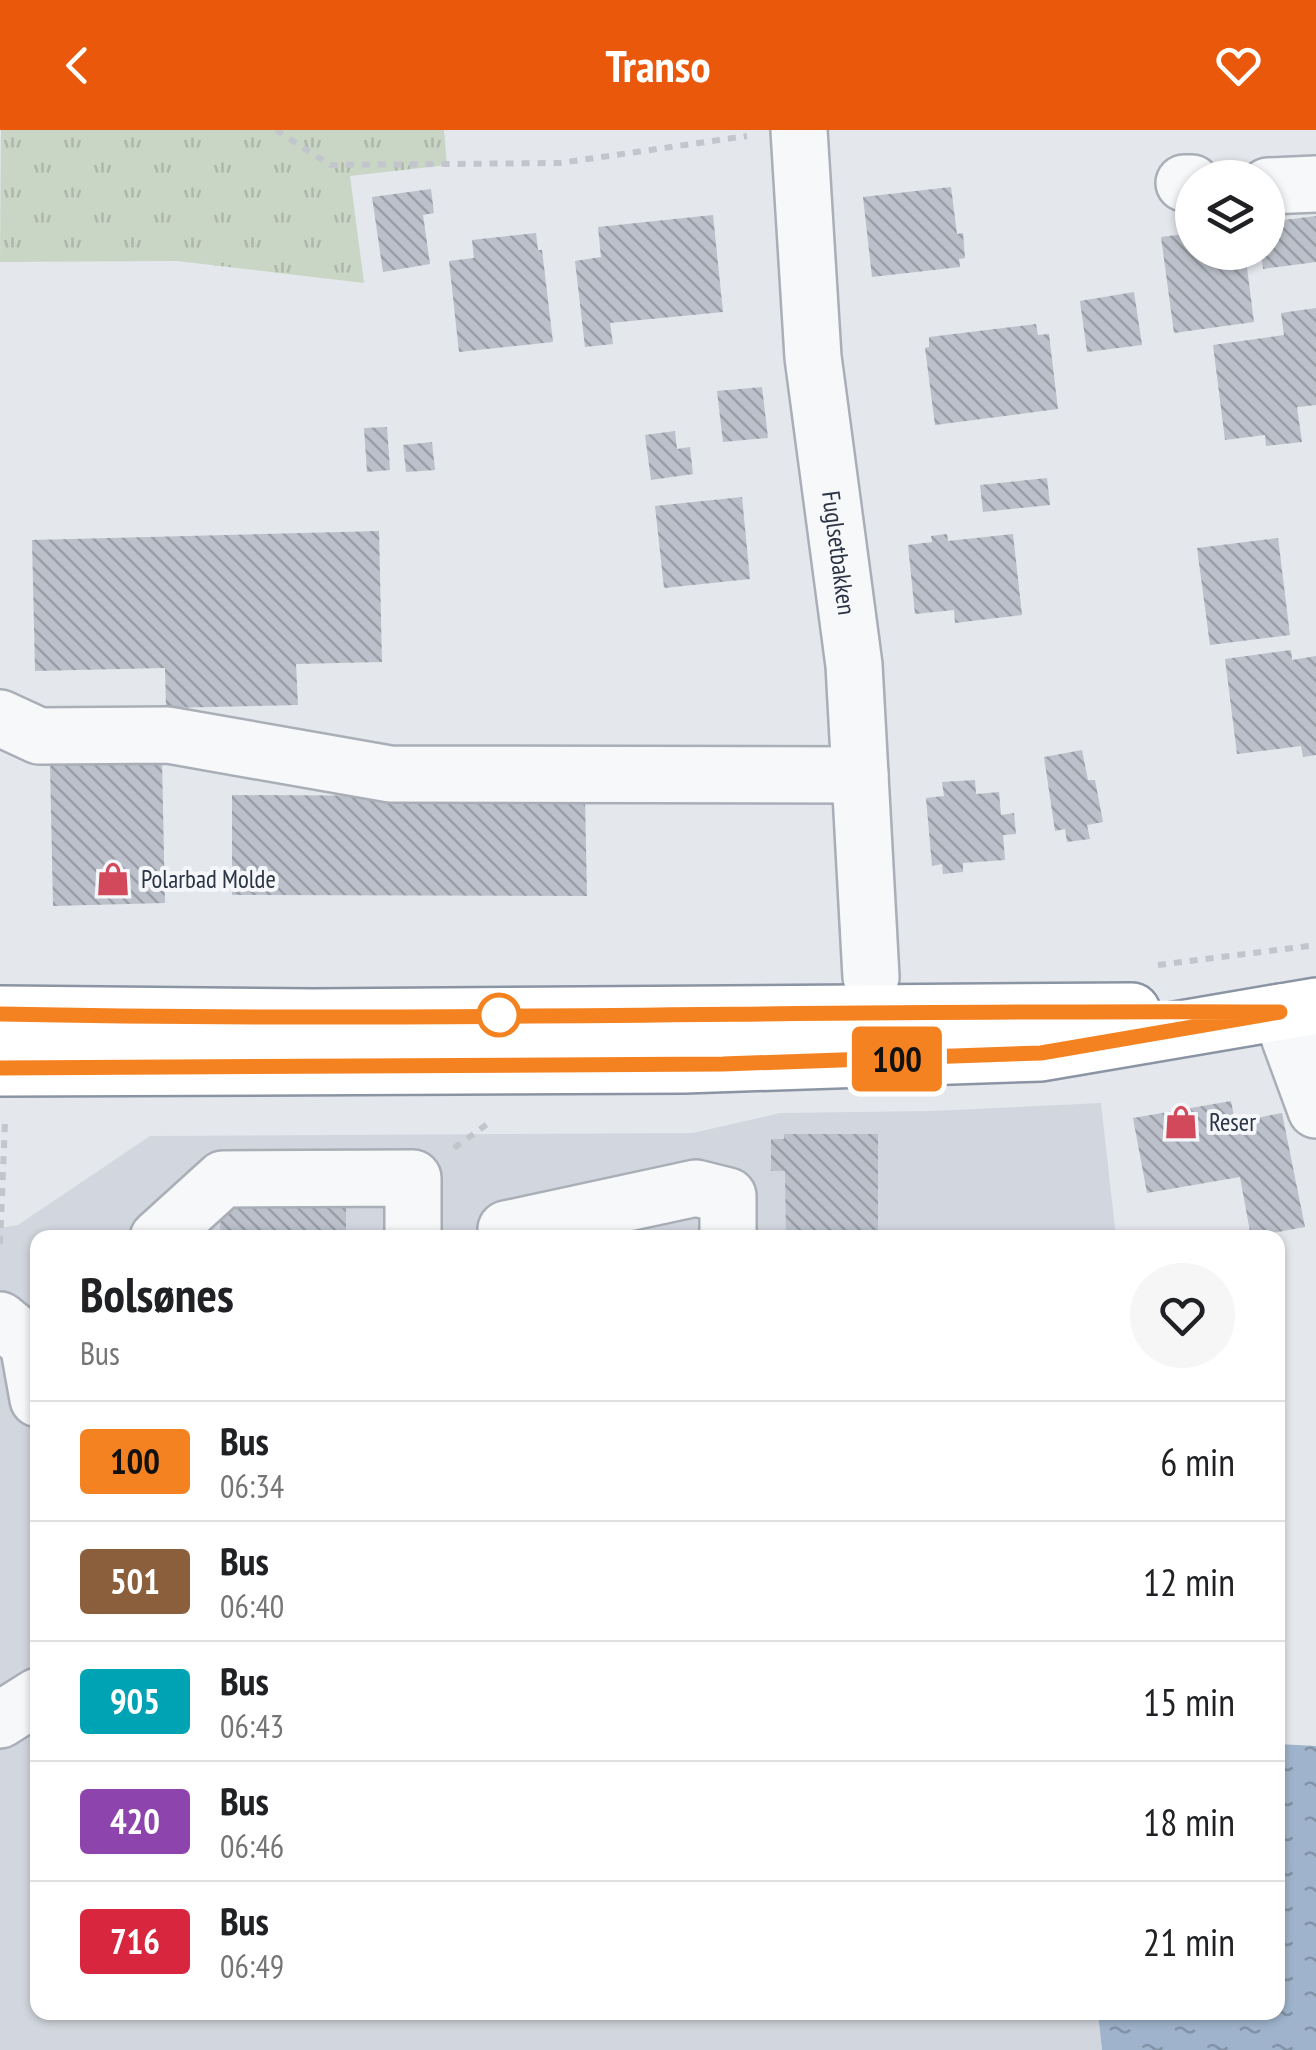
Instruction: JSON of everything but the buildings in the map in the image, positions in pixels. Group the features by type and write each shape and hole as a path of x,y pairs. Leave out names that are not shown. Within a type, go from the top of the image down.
{"highway":[{"path":"0,1014 312,1017 1298,1009"},
{"path":"0,1068 723,1064 1041,1053 1298,1009"}],"street":[{"name":"Fuglsetbakken","path":"774,133 813,357 854,665 871,977"},
{"path":"1285,185 1316,184"},
{"path":"0,718 39,736 168,736 390,774 860,775"},
{"path":"1298,1009 1316,1110"},
{"path":"167,1230 223,1179 413,1178 414,1230"},
{"path":"506,1230 696,1188 728,1196 728,1230"},
{"path":"22,1335 30,1367"},
{"path":"0,1720 30,1701"}],"path":[{"path":"276,130 330,164 560,163 774,133"}],"shaded area":[{"path":"1101,1103 1115,1230 30,1230 30,2020 1099,2020 1102,2050 0,2050 0,1228 18,1225 150,1136 693,1133 780,1113"}],"green space":[{"path":"1,130 444,130 447,165 350,176 364,283 177,261 0,262"}],"water":[{"path":"1285,1744 1316,1746 1316,2050 1102,2050 1099,2020 1285,2020"}],"bus line":[{"name":"100","path":"0,1014 312,1017 1280,1012 1041,1053 839,1062 0,1068"}],"place":[{"name":"Polarbad Molde","path":"113,879"},
{"name":"Reser","path":"1181,1122"}]}
